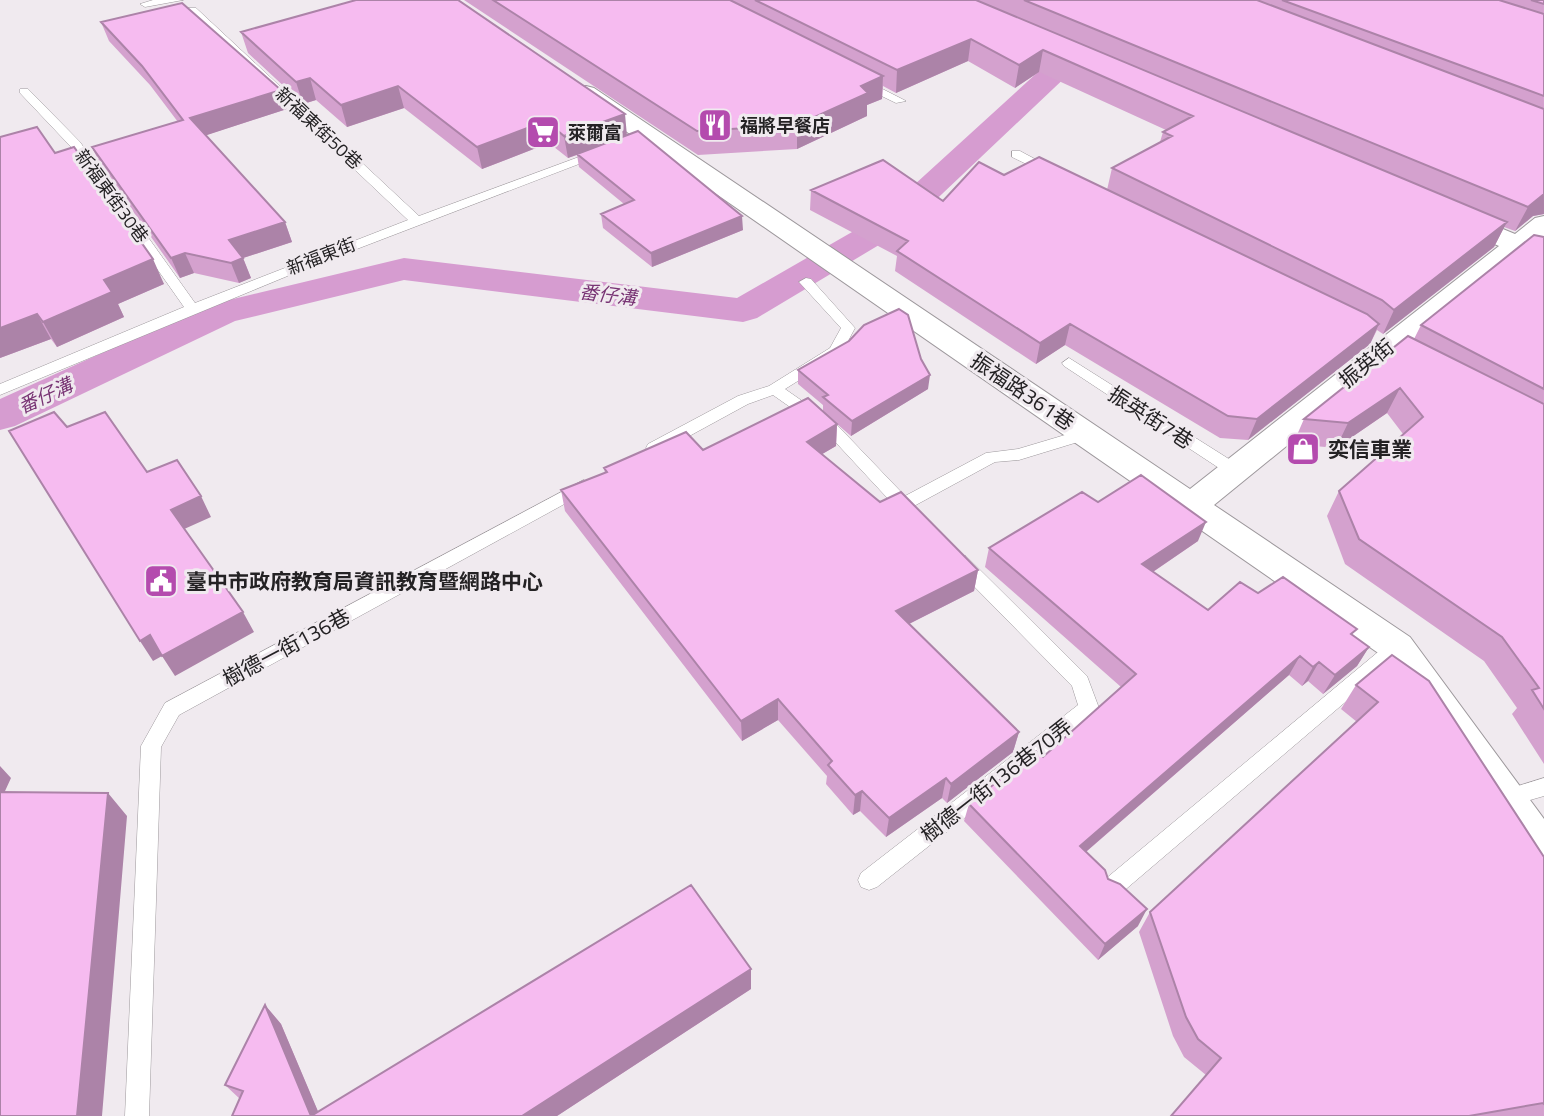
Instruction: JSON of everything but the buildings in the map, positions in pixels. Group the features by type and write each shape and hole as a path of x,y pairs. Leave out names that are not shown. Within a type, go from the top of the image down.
{"street":[{"name":"振福路361巷","path":"571,83 642,138 1085,433 1397,647 1544,853"},
{"path":"1430,207 1532,251"},
{"name":"振英街","path":"1191,506 1386,346 1532,251 1544,224"}],"lane":[{"path":"145,4 178,0"},
{"name":"新福東街50巷","path":"192,10 415,219"},
{"path":"852,77 900,101"},
{"name":"新福東街30巷","path":"24,92 76,145 191,307"},
{"name":"新福東街","path":"0,390 191,307 415,219 609,150"},
{"path":"1016,154 1065,178"},
{"path":"633,459 743,400 774,389 836,351 848,328 806,282"},
{"name":"振英街7巷","path":"1069,363 1234,470"},
{"path":"774,389 802,403 852,445 922,524"},
{"path":"903,504 992,457 1019,454 1085,433"},
{"name":"樹德一街136巷","path":"137,1116 151,746 172,709 597,479"},
{"name":"樹德一街136巷70弄","path":"869,880 1088,708 1080,682 942,544"},
{"path":"1111,888 1397,647"},
{"path":"1506,798 1544,787"}],"waterway":[{"name":"番仔溝","path":"0,416 222,313 404,269 743,310 892,223 1133,0"}],"place":[{"name":"福將早餐店","path":"715,125"},
{"name":"萊爾富","path":"543,132"},
{"name":"奕信車業","path":"1303,449"},
{"name":"臺中市政府教育局資訊教育暨網路中心","path":"161,581"}]}
